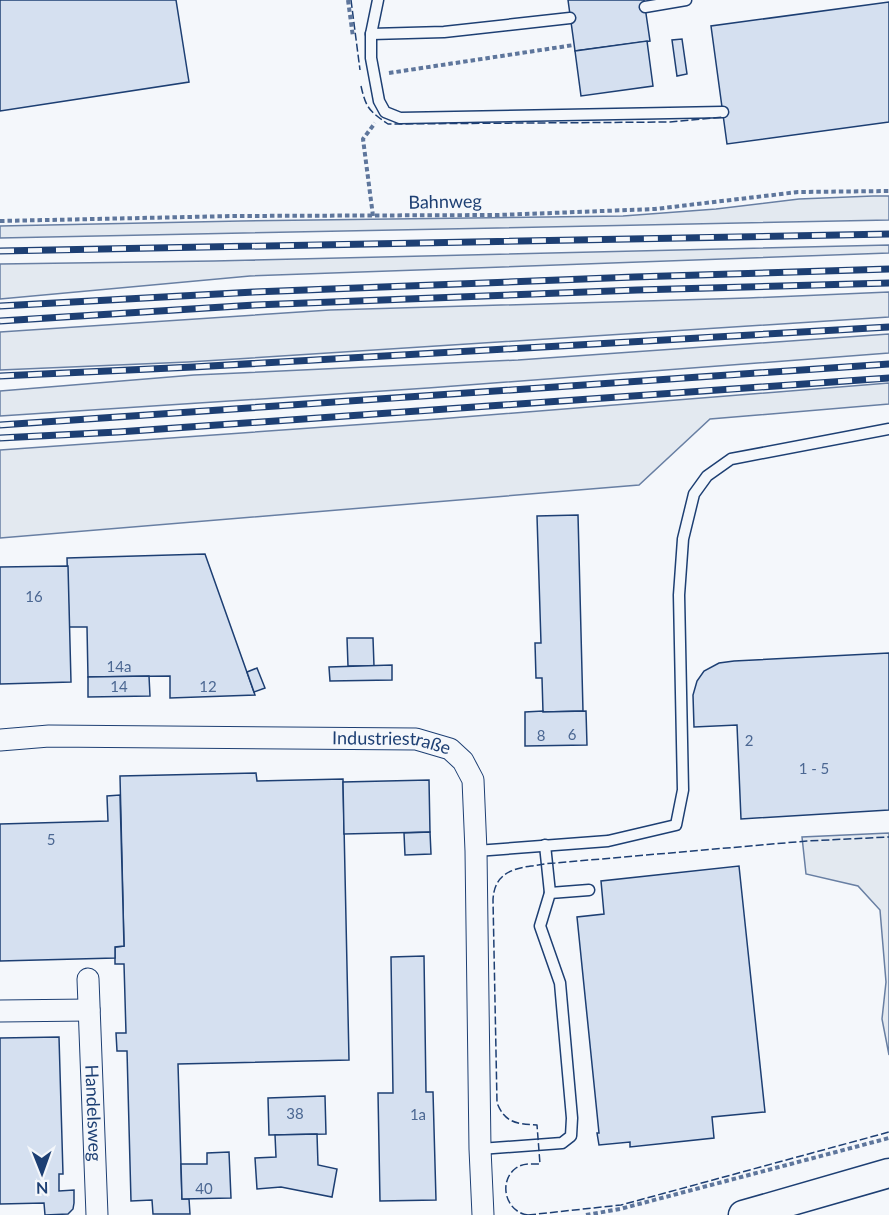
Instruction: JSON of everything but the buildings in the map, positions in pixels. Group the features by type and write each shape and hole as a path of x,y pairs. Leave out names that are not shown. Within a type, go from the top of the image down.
{"main road":[{"path":"743,1215 889,1173"}],"street":[{"name":"Industriestraße","path":"0,740 49,736 416,739 450,749 463,761 473,780 483,1215"},
{"name":"Handelsweg","path":"88,979 97,1215"},
{"path":"0,1011 89,1010"}],"lane":[{"path":"378,0 371,34 374,75 379,101 385,112 400,118 723,112"},
{"path":"645,7 679,0"},
{"path":"371,34 444,32 570,18"},
{"path":"476,851 608,841 676,825 683,790 679,595 683,538 694,494 707,476 731,459 889,429"},
{"path":"480,1149 562,1143 571,1137 572,1118 560,983 540,926 550,893 544,845"},
{"path":"550,893 589,890"}],"path":[{"path":"374,75 574,45"},
{"path":"373,216 363,139 376,122"},
{"name":"Bahnweg","path":"0,221 223,216 499,215 655,208 798,192 889,191"},
{"path":"586,1215 620,1209 889,1138"}],"shaded area":[{"path":"889,196 889,220 0,238 0,226 623,216 716,209 799,199"},
{"path":"889,245 889,253 250,276 0,299 0,264"},
{"path":"889,292 889,317 188,362 0,370 0,332 330,310"},
{"path":"889,334 889,353 428,388 0,416 0,391 194,375 518,360"},
{"path":"889,383 889,404 710,419 639,485 0,538 0,450 438,419"},
{"path":"889,833 889,1055 882,1019 886,982 880,910 858,886 806,874 802,837"}],"railway":[{"path":"0,251 889,234"},
{"path":"0,306 254,292 889,269"},
{"path":"0,321 255,305 889,283"},
{"path":"0,376 889,327"},
{"path":"0,425 889,364"},
{"path":"0,438 118,432 889,378"}],"fence":[{"path":"351,0 360,70"},
{"path":"361,86 369,108 388,124 670,122 724,117"},
{"path":"528,1215 520,1213 509,1202 506,1188 507,1180 516,1168 540,1164 537,1125 512,1121 504,1115 497,1103 493,900 496,885 500,879 516,869 549,863 807,841 889,837"},
{"path":"528,1215 621,1205 889,1132"}]}
